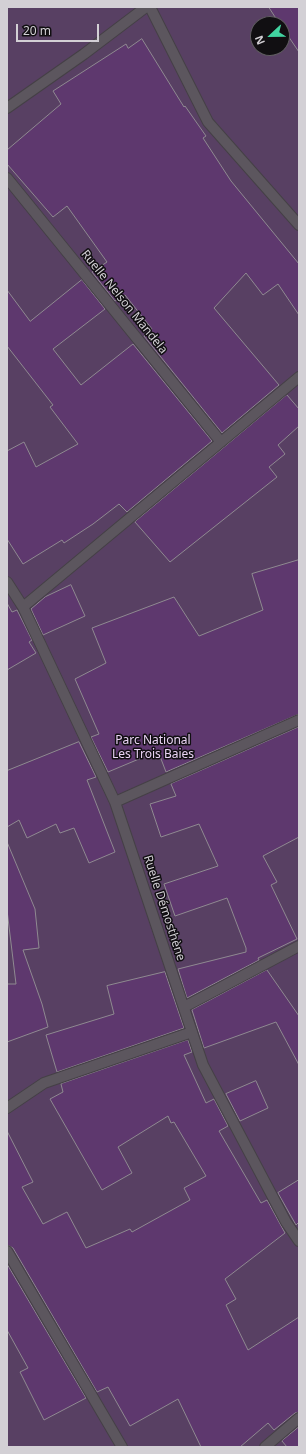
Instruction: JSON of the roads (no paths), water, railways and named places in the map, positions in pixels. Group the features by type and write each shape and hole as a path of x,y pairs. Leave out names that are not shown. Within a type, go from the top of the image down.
{"street":[{"path":"7,108 84,54 146,7"},
{"path":"150,7 208,122 299,225"},
{"name":"Ruelle Nelson Mandela","path":"7,178 221,442"},
{"path":"23,607 299,377"},
{"name":"Ruelle Démosthène","path":"7,582 23,607 115,802 203,1065 286,1222 299,1241"},
{"path":"115,802 299,720"},
{"path":"184,1006 299,946"},
{"path":"7,1108 44,1083 192,1032"},
{"path":"7,1251 122,1447"},
{"path":"265,1447 299,1418"}],"park label":[{"name":"Parc National Les Trois Baies","path":"153,748"}]}
